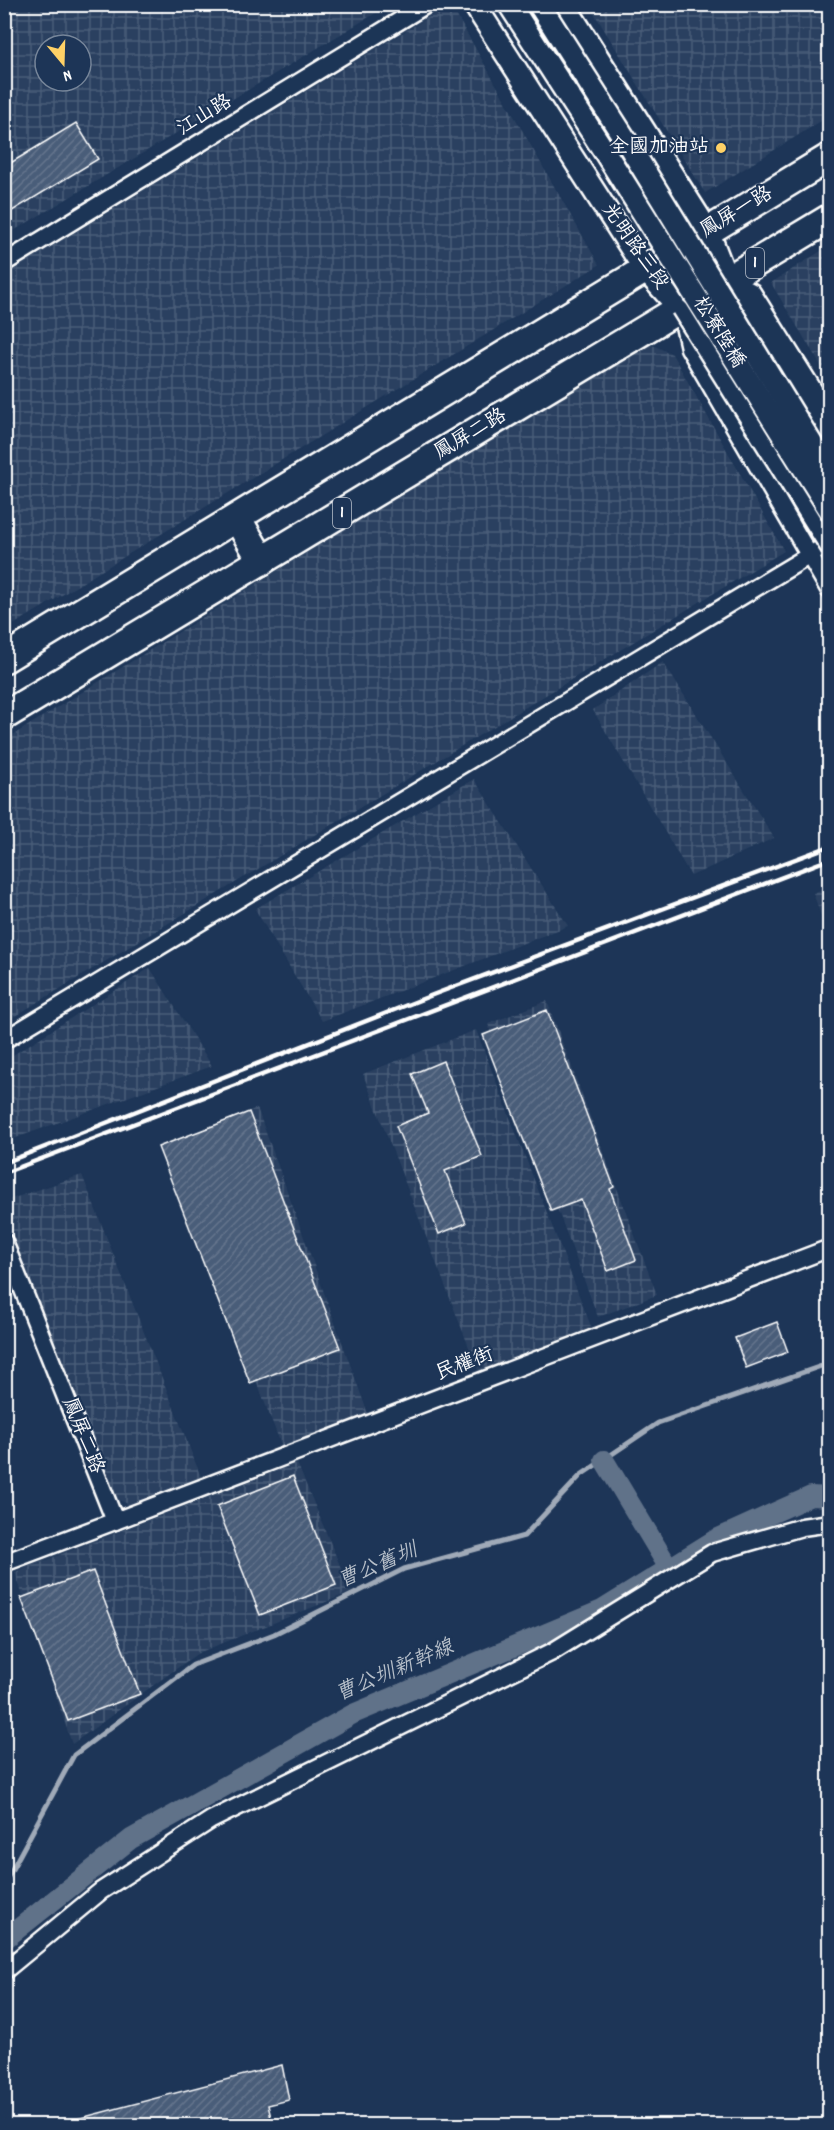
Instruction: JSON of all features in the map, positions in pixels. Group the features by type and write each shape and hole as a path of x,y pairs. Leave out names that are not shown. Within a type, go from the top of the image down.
{"main road":[{"name":"鳳屏一路","path":"645,270 830,157"},
{"name":"1","path":"680,309 830,218"},
{"path":"4,659 645,270"},
{"name":"鳳屏二路","path":"4,716 680,309"},
{"path":"237,518 262,561"}],"street":[{"name":"江山路","path":"4,263 427,4"},
{"name":"光明路三段","path":"474,4 645,270 680,309 689,348 830,591"},
{"name":"松寮陸橋","path":"509,4 830,510"},
{"name":"松寮陸橋","path":"539,4 625,139 830,474"},
{"path":"564,4 708,231 727,280 752,292 830,416"},
{"name":"松寮陸橋","path":"727,280 830,440"},
{"name":"松寮陸橋","path":"680,309 830,549"},
{"path":"4,1040 830,543"},
{"name":"鳳屏二路","path":"4,1242 115,1521"},
{"name":"民權街","path":"115,1521 830,1248"},
{"path":"4,1563 115,1521"},
{"path":"4,1971 101,1891 211,1820 552,1652 712,1552 802,1527 830,1523"}],"shaded area":[{"path":"450,4 599,265 5,630 5,275"},
{"path":"5,5 389,5 5,236"},
{"path":"589,5 829,5 829,116 705,193"},
{"path":"829,246 829,379 771,283"},
{"path":"646,342 672,354 784,551 5,1022 5,740"},
{"path":"663,662 774,838 691,876 593,710"},
{"path":"474,779 568,926 322,1021 255,909"},
{"path":"829,886 829,937 813,893"},
{"path":"150,968 212,1066 5,1142 5,1060"},
{"path":"547,1001 657,1295 598,1317 488,1024"},
{"path":"476,1030 592,1329 479,1373 363,1074"},
{"path":"257,1108 368,1414 282,1447 165,1145"},
{"path":"82,1175 201,1477 128,1504 110,1496 5,1222 5,1201"},
{"path":"297,1463 351,1592 198,1653 72,1744 15,1572"}],"building":[{"path":"76,123 98,159 4,216 4,167"},
{"path":"547,1010 614,1187 610,1189 636,1260 608,1271 581,1200 551,1211 483,1035"},
{"path":"443,1061 482,1156 445,1171 466,1223 439,1234 396,1126 428,1113 412,1074"},
{"path":"249,1112 340,1348 250,1383 158,1147"},
{"path":"777,1322 788,1352 746,1368 735,1338"},
{"path":"293,1476 336,1585 260,1615 217,1506"},
{"path":"93,1571 140,1694 68,1721 21,1598"},
{"path":"282,2065 289,2100 268,2105 273,2126 70,2126 69,2121"}],"waterway":[{"name":"曹公舊圳","path":"4,1884 74,1755 193,1665 274,1634 404,1569 524,1536 581,1475 658,1423 830,1363"},
{"path":"604,1460 669,1568"},
{"name":"曹公圳新幹線","path":"4,1940 131,1839 353,1714 602,1610 716,1539 811,1496 830,1497"}],"railway":[{"path":"4,1163 435,994 830,846"},
{"path":"4,1173 830,859"}],"place":[{"name":"全國加油站","path":"721,148"}]}
